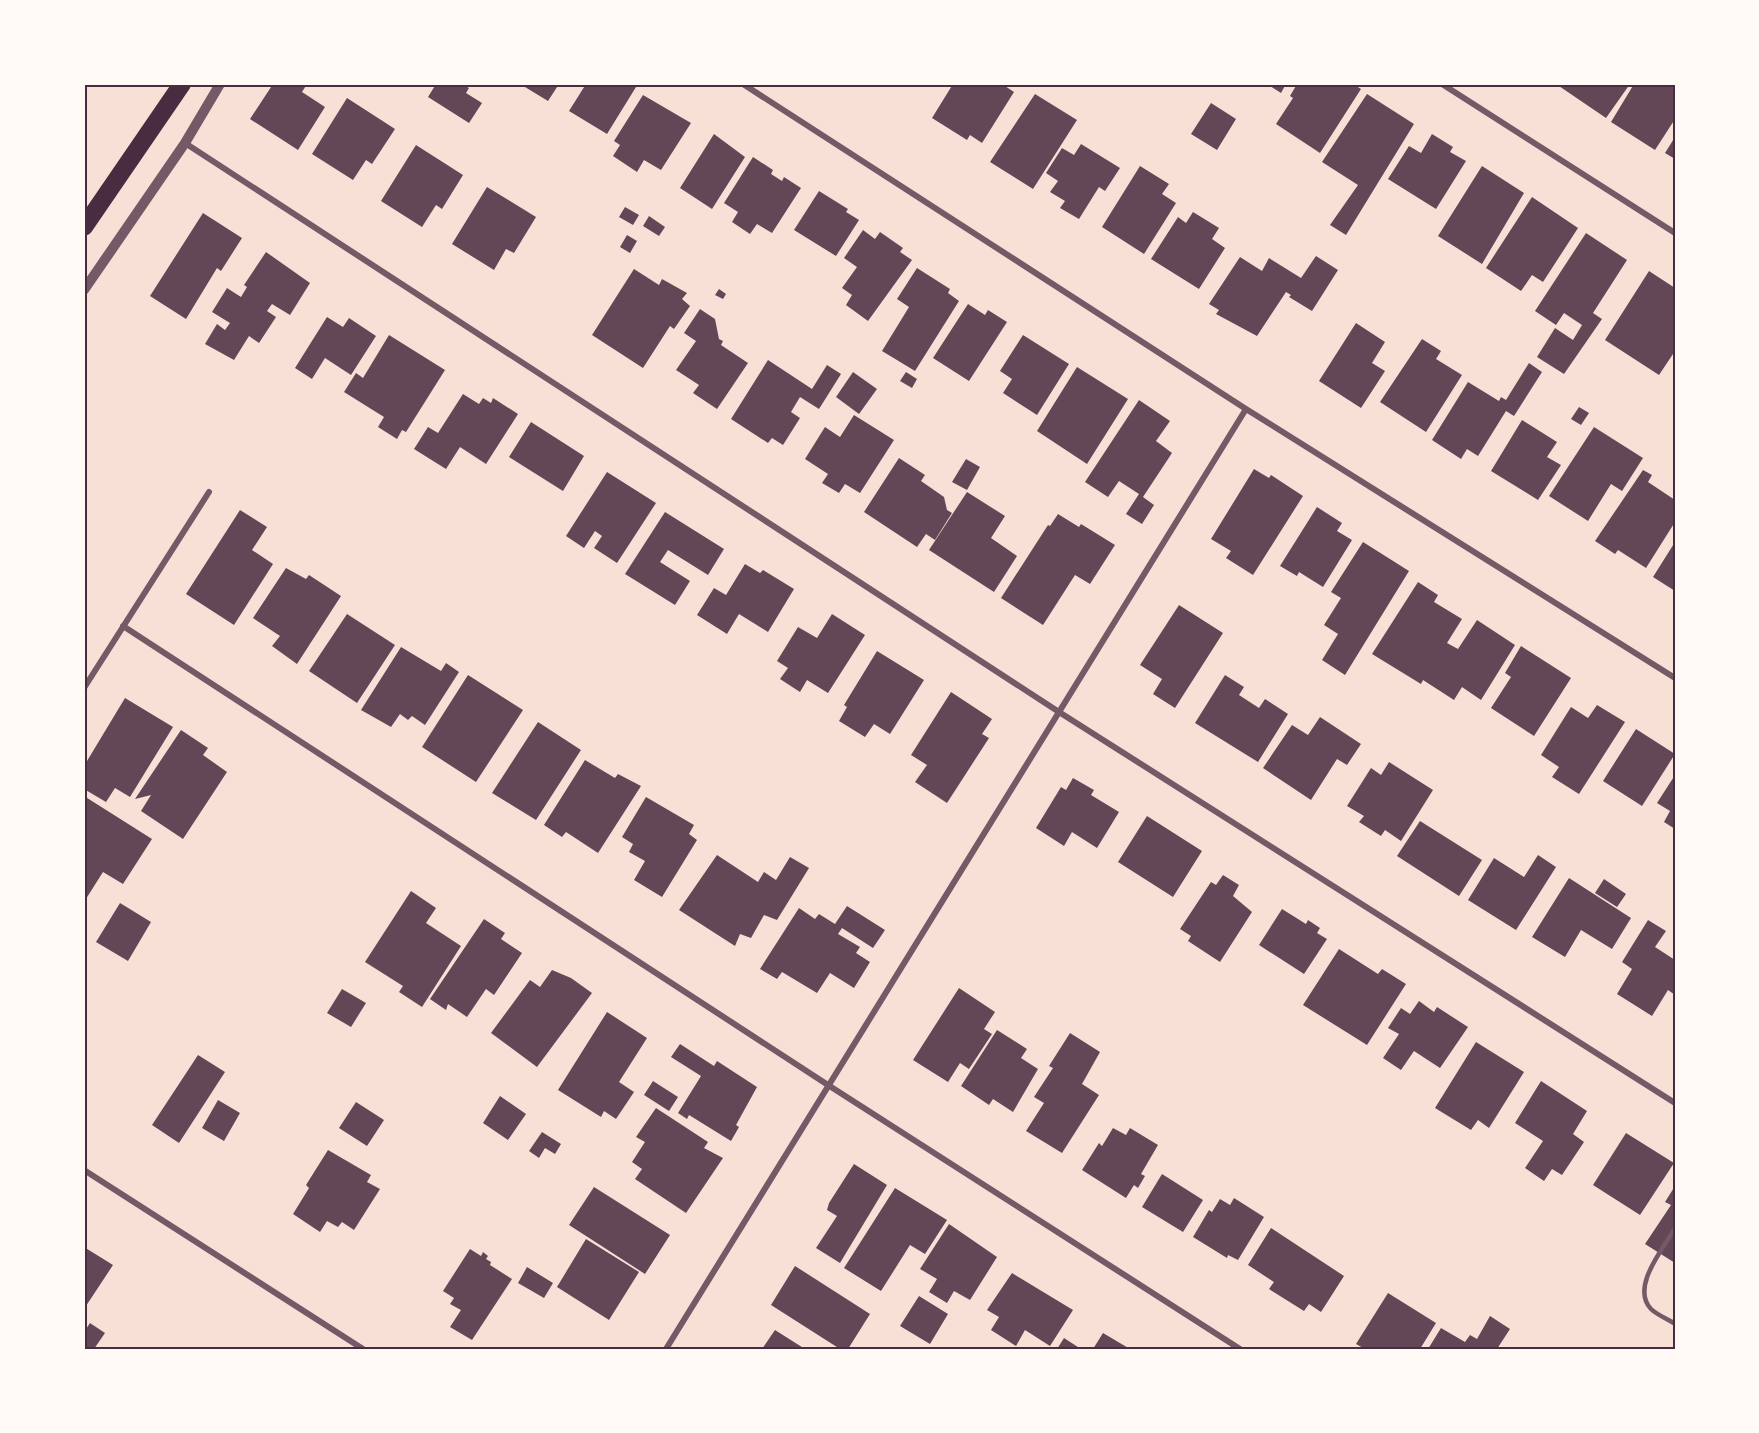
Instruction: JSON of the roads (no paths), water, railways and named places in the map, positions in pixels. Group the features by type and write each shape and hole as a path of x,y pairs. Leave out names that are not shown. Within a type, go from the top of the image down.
{"highway":[{"path":"84,227 182,84"}],"street":[{"path":"84,290 186,143 220,84"},
{"path":"743,84 1246,409 1675,678"},
{"path":"1442,84 1675,233"},
{"path":"186,143 1059,711 1675,1103"},
{"path":"666,1349 1246,409"},
{"path":"84,688 209,492"},
{"path":"123,627 828,1086 1240,1349"},
{"path":"84,1170 363,1349"}],"lane":[{"path":"1675,1228 1644,1285 1645,1299 1651,1309 1675,1324"}]}
